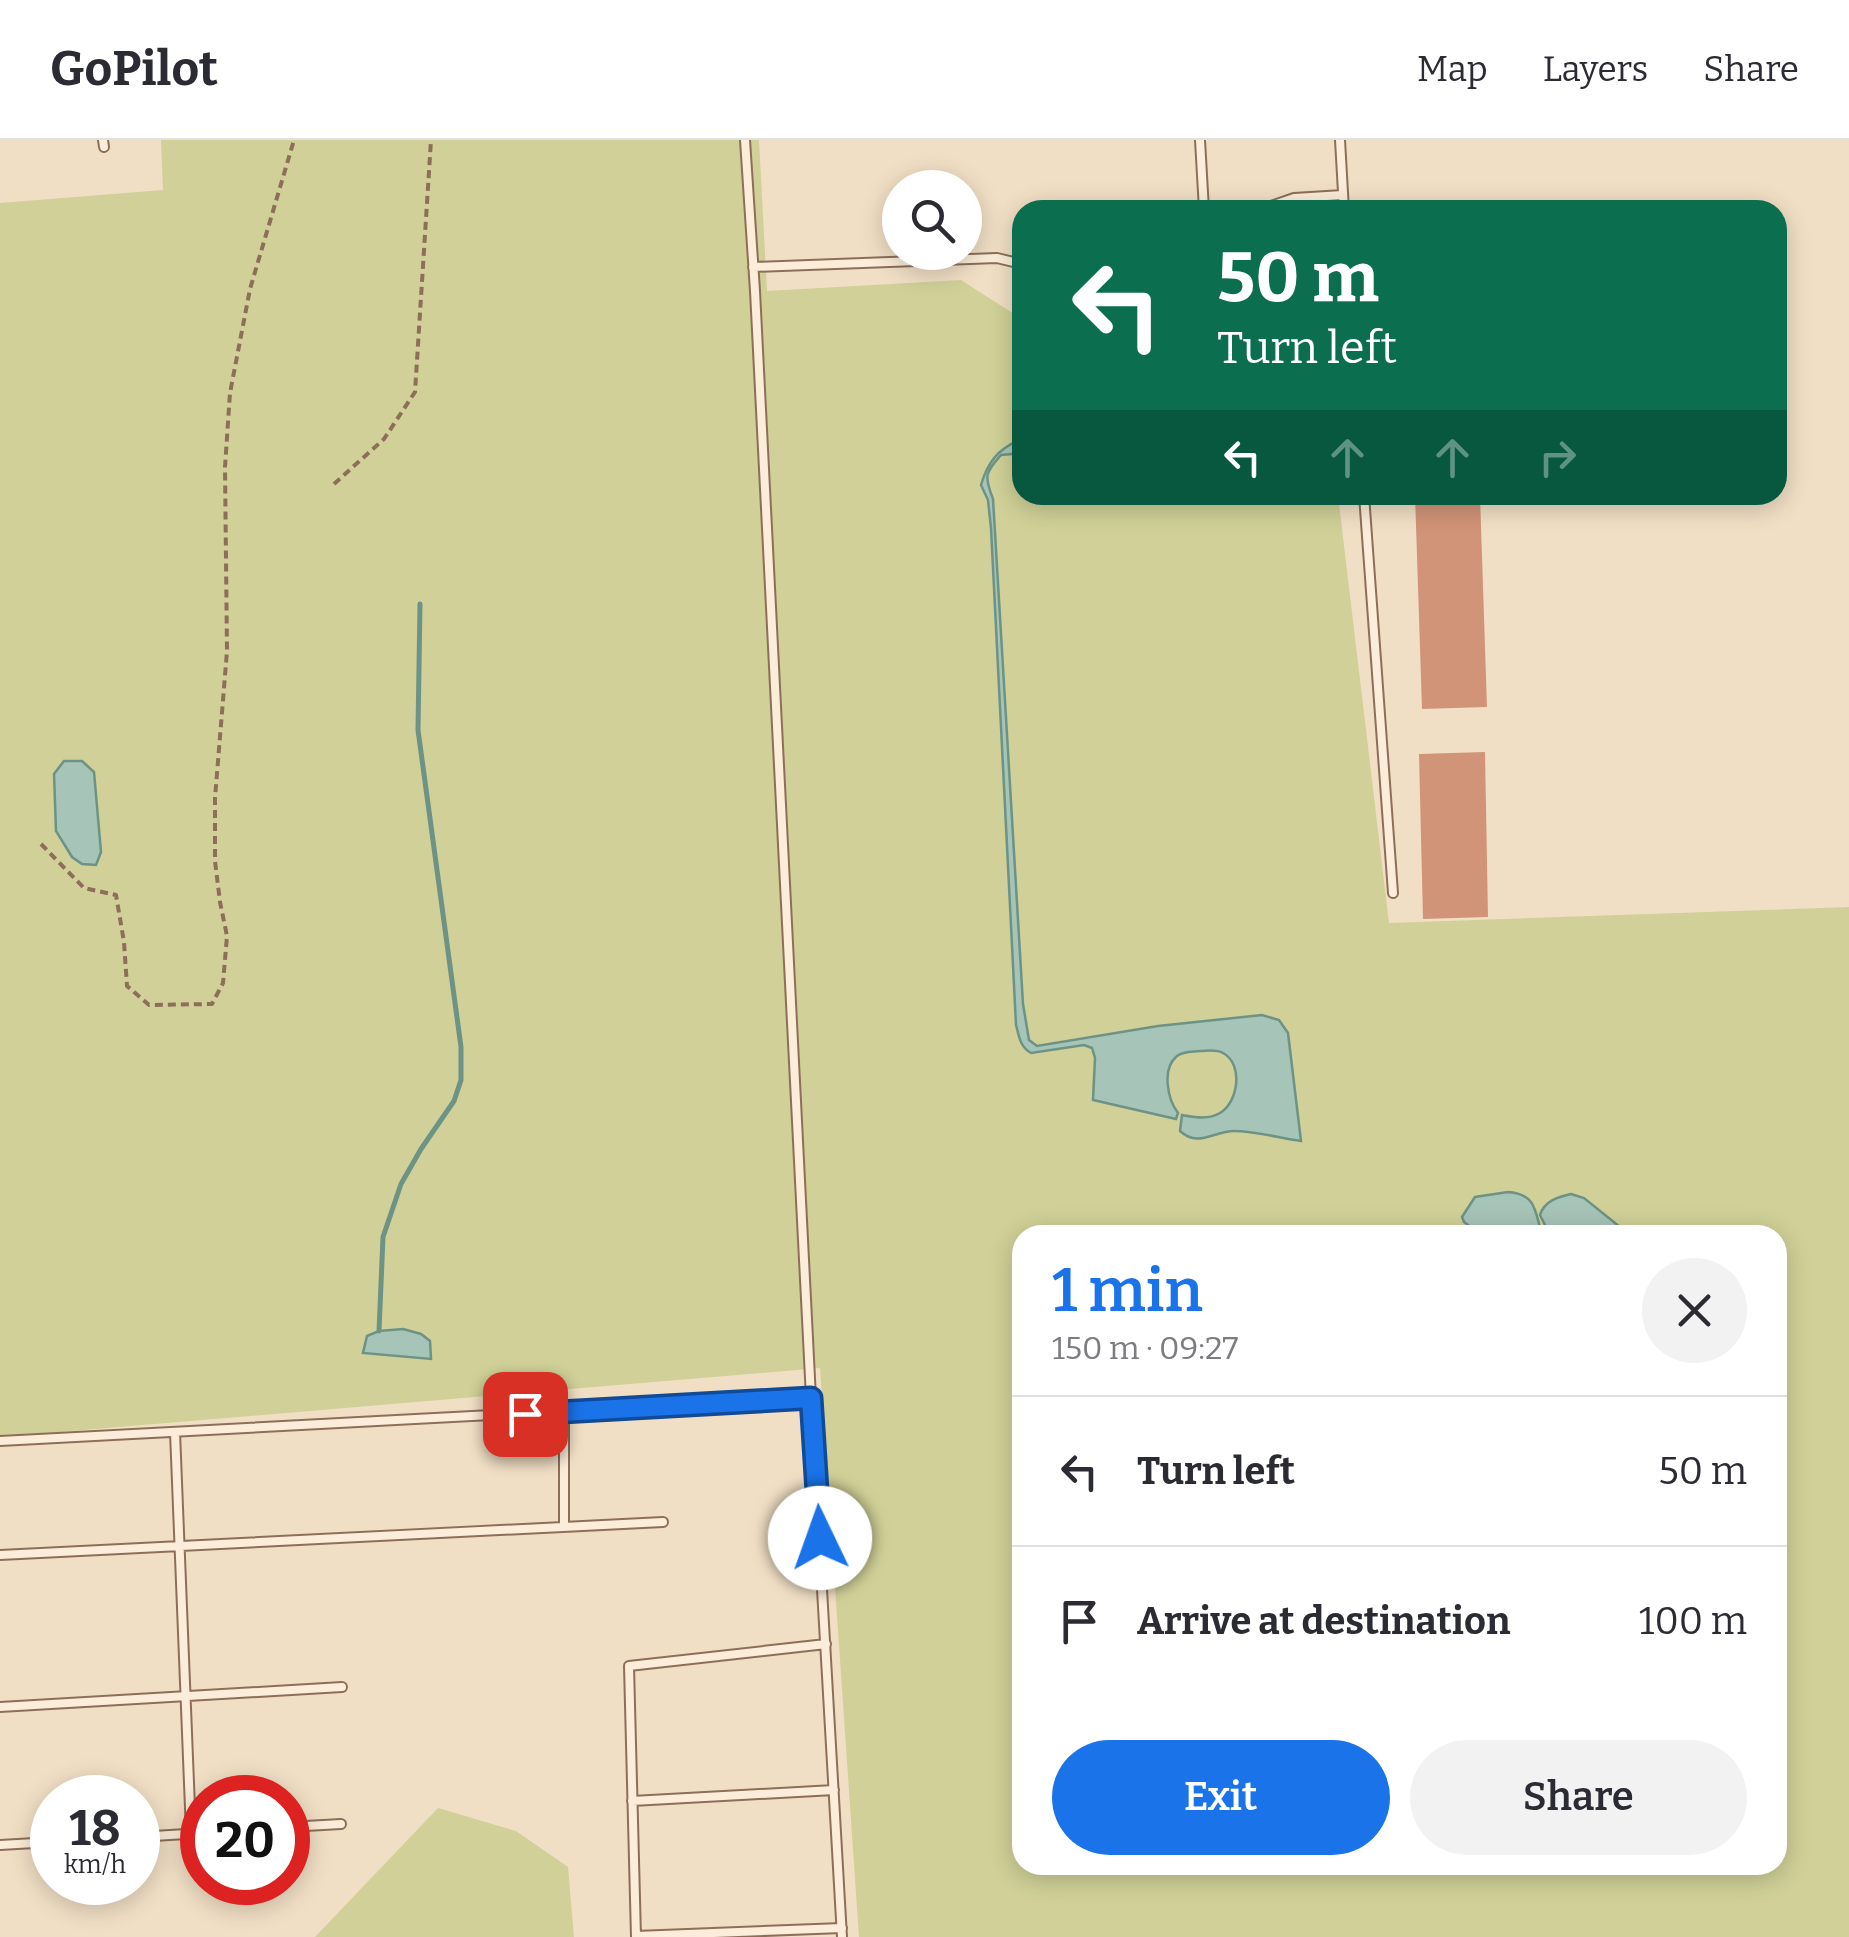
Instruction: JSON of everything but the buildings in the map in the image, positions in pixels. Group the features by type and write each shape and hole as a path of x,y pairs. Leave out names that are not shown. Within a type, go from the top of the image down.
{"lane":[{"path":"745,140 842,1933 636,1936 629,1666 826,1644"},
{"path":"1200,140 1203,200"},
{"path":"1340,140 1343,200"},
{"path":"1288,200 1343,194"},
{"path":"753,267 996,258 1012,262"},
{"path":"1365,505 1393,893"},
{"path":"0,1441 811,1398"},
{"path":"564,1412 564,1528"},
{"path":"175,1432 189,1775"},
{"path":"0,1555 663,1522"},
{"path":"0,1707 342,1686"},
{"path":"632,1800 834,1790"},
{"path":"310,1826 341,1824"},
{"path":"0,1845 30,1843"}],"path":[{"path":"41,844 84,888 116,895 128,986 149,1006 212,1004 223,983 227,936 215,861 215,798 227,651 224,467 230,392 250,289 294,140"},
{"path":"334,484 384,439 414,392 431,140"}],"green space":[{"path":"161,140 759,140 767,291 961,280 1012,313 1012,505 1339,505 1389,923 1849,907 1849,1937 859,1937 820,1368 0,1437 0,203 163,190"},
{"path":"438,1808 516,1831 568,1867 574,1937 315,1937"}],"shaded area":[{"path":"1012,444 1012,454 1001,455 987,480 993,499 1023,1004 1029,1040 1037,1046 1158,1026 1262,1015 1279,1020 1288,1033 1301,1141 1234,1131 1193,1138 1180,1131 1182,1115 1211,1117 1231,1101 1236,1074 1230,1058 1220,1052 1185,1052 1172,1062 1168,1084 1178,1113 1176,1119 1093,1100 1092,1048 1084,1045 1031,1053 1021,1041 1016,1025 991,528 988,500 981,485 987,469 1005,448"},
{"path":"64,761 82,761 94,772 101,852 96,865 82,864 72,857 56,831 54,774"},
{"path":"1508,1192 1525,1196 1539,1225 1468,1225 1462,1217 1475,1197"},
{"path":"1571,1194 1584,1198 1618,1225 1545,1225 1540,1215 1552,1200"},
{"path":"403,1329 430,1341 431,1359 363,1353 367,1336"}],"waterway":[{"path":"379,1331 383,1237 401,1184 454,1101 461,1080 461,1047 418,730 420,604"}],"route":[{"path":"525,1414 811,1398 820,1538"}]}
